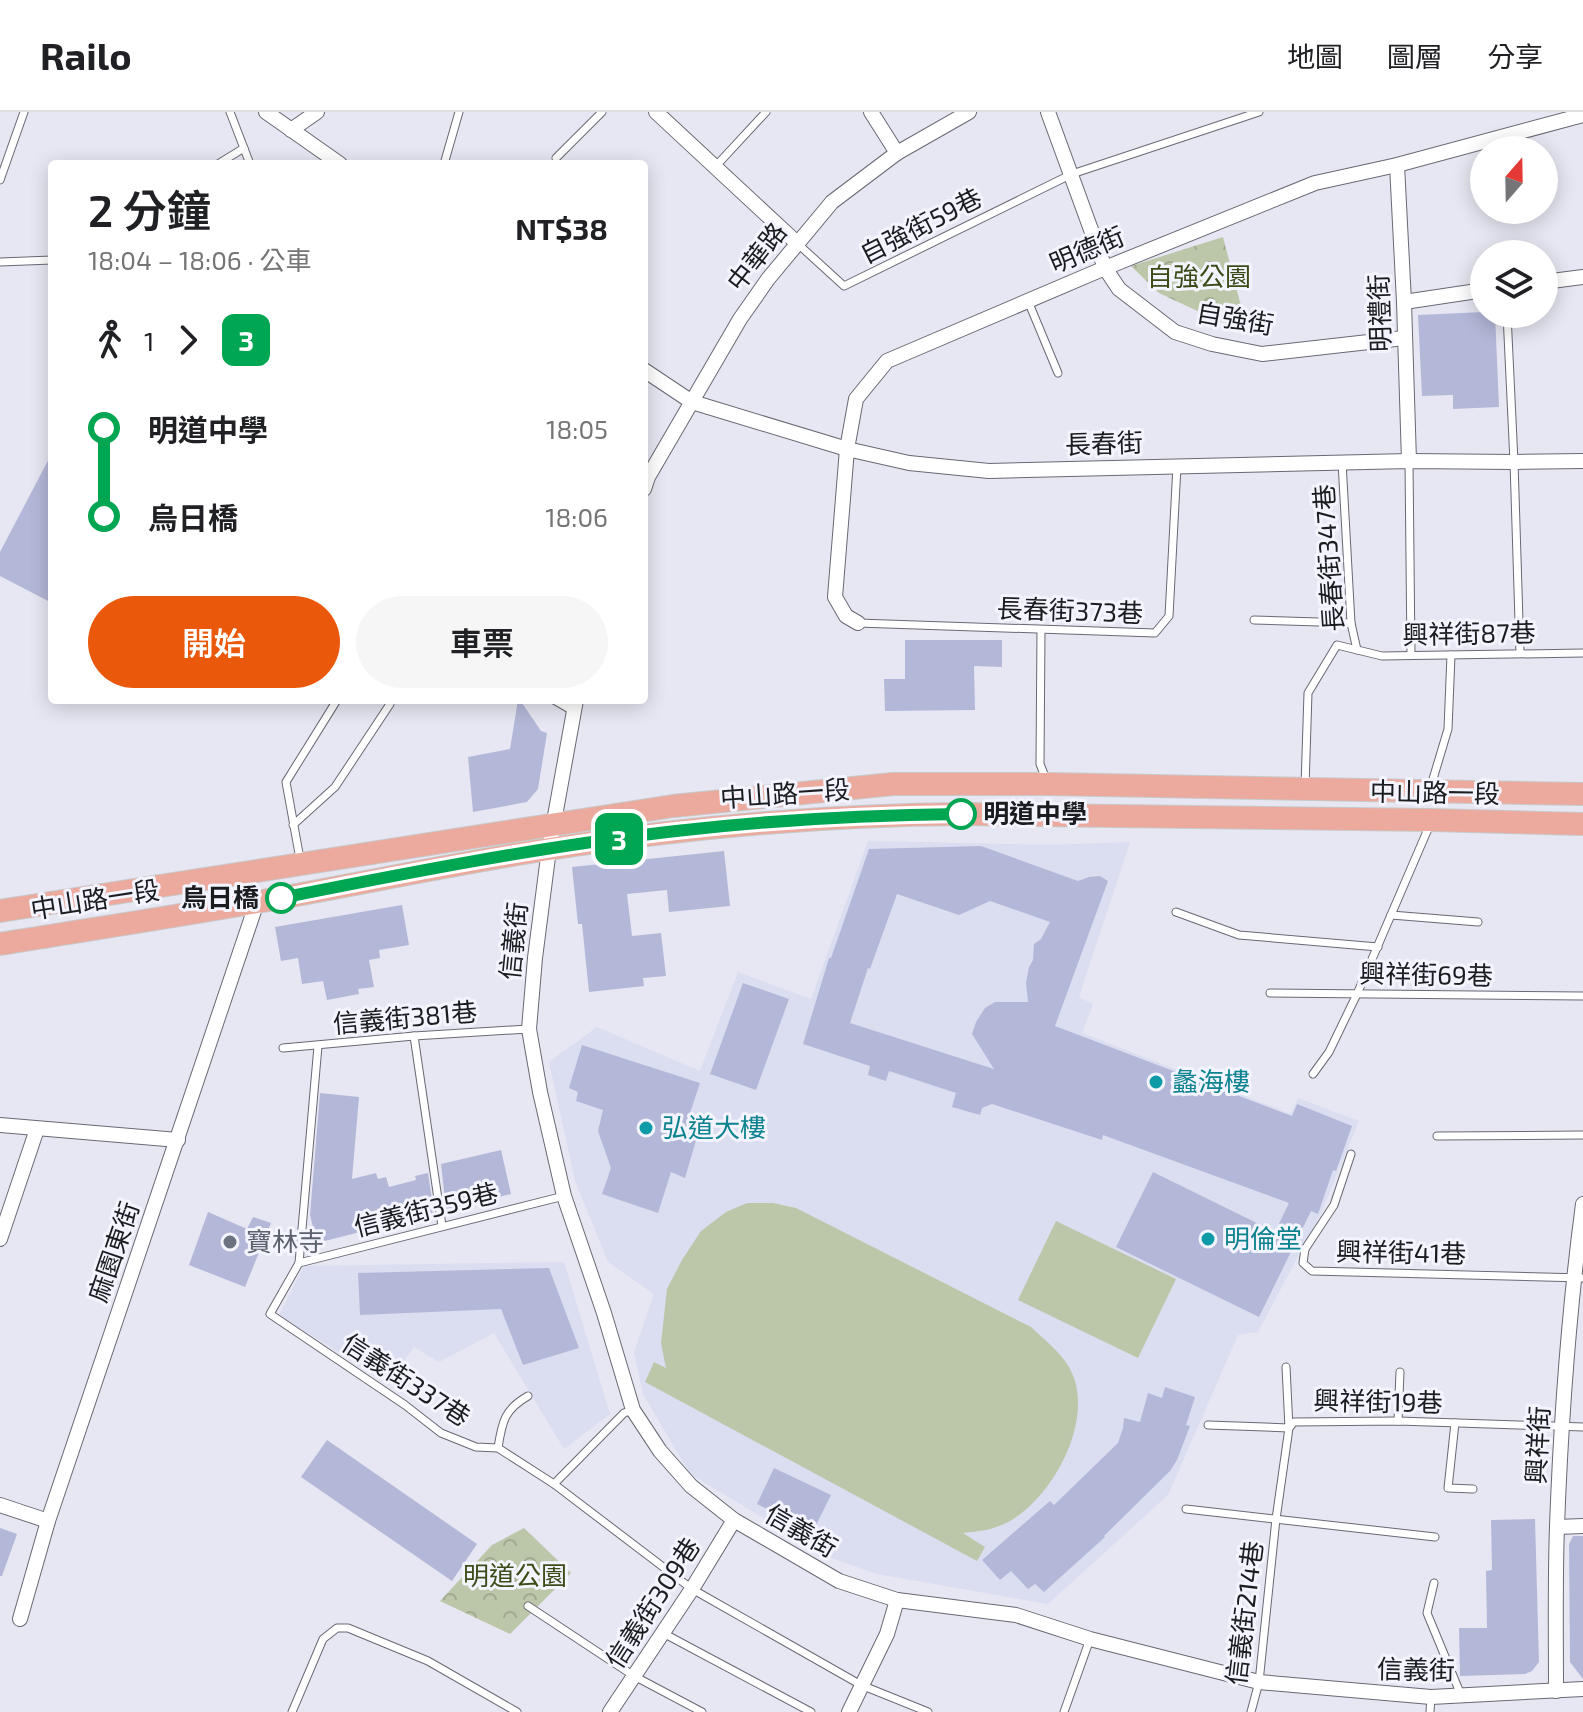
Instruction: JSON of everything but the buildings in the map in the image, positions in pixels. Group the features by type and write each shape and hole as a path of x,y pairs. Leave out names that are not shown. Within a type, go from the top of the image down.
{"main road":[{"name":"中山路一段","path":"0,911 673,806 893,784 1583,794"},
{"name":"中山路一段","path":"0,944 257,902 549,849 716,827 890,815 1020,814 1583,824"}],"street":[{"path":"266,112 334,160"},
{"path":"291,130 317,112"},
{"path":"656,112 797,243"},
{"path":"871,112 897,153"},
{"name":"中華路","path":"648,477 740,319 768,279 832,202 897,153 969,112"},
{"name":"自強街","path":"1048,112 1105,268 1119,289 1175,332 1212,344 1262,354 1404,338"},
{"name":"明德街","path":"858,623 846,616 835,597 847,449 856,399 887,361 1315,183 1397,165 1583,115"},
{"name":"明禮街","path":"1397,165 1409,461"},
{"path":"1558,280 1583,277"},
{"path":"1404,302 1470,292"},
{"name":"長春街","path":"648,373 692,402 847,449 909,463 989,471 1342,462 1583,461"},
{"path":"554,825 574,706"},
{"name":"信義街","path":"554,825 535,958 529,1029 540,1092 564,1196 633,1410 660,1451 691,1486 734,1520 839,1581 897,1600 1016,1615 1090,1639 1259,1682 1430,1704 1461,1695 1583,1689"},
{"name":"麻園東街","path":"20,1619 48,1521 257,902"},
{"path":"0,1125 178,1140"},
{"path":"0,1239 37,1129"},
{"name":"興祥街","path":"1556,1691 1557,1527 1562,1427 1583,1204"},
{"path":"0,1505 48,1521"},
{"name":"信義街309巷","path":"610,1712 734,1520"},
{"path":"1557,1527 1583,1526"},
{"path":"849,1712 887,1634 897,1600"}],"lane":[{"path":"0,180 24,112"},
{"path":"230,112 248,160"},
{"path":"445,160 459,112"},
{"path":"556,158 602,112"},
{"path":"715,167 766,112"},
{"path":"1072,174 1259,112"},
{"path":"224,160 244,148"},
{"name":"自強街59巷","path":"797,243 844,286 1072,174"},
{"path":"0,262 48,260"},
{"path":"1028,300 1058,373"},
{"path":"1508,328 1520,653"},
{"path":"1409,461 1411,655"},
{"name":"長春街347巷","path":"1342,462 1351,623 1357,650"},
{"name":"長春街373巷","path":"858,623 1155,633 1169,616 1177,466"},
{"path":"1254,620 1351,623"},
{"path":"1041,630 1040,764 1048,784"},
{"path":"1305,789 1308,693 1337,645 1357,650"},
{"name":"興祥街87巷","path":"1357,650 1382,656 1583,653"},
{"path":"1429,791 1448,729 1451,655"},
{"path":"301,866 286,782 335,704"},
{"path":"293,825 335,787 390,704"},
{"path":"1313,1074 1329,1052 1357,994 1432,820"},
{"path":"1176,912 1239,935 1378,947"},
{"path":"1391,915 1478,922"},
{"name":"興祥街69巷","path":"1270,993 1583,996"},
{"name":"信義街381巷","path":"283,1048 529,1029"},
{"path":"414,1036 442,1226"},
{"path":"299,1263 318,1046"},
{"path":"1437,1136 1583,1135"},
{"name":"興祥街41巷","path":"1351,1154 1334,1205 1305,1249 1303,1263 1312,1271 1578,1278"},
{"name":"信義街359巷","path":"299,1263 564,1196"},
{"name":"信義街337巷","path":"299,1263 270,1314 405,1405 441,1433 476,1447 498,1448 554,1484 692,1589 861,1685 928,1712"},
{"path":"1208,1425 1289,1428 1286,1367"},
{"path":"1398,1421 1400,1372"},
{"path":"498,1448 501,1428 512,1405 528,1396"},
{"path":"554,1484 624,1413 633,1410"},
{"name":"興祥街19巷","path":"1276,1519 1289,1428 1294,1422 1398,1421 1583,1427"},
{"path":"1455,1423 1448,1488 1473,1489"},
{"path":"1186,1509 1435,1537"},
{"name":"信義街214巷","path":"1251,1712 1259,1682 1276,1519"},
{"path":"1434,1583 1427,1613 1461,1695"},
{"path":"528,1606 634,1676 702,1712"},
{"path":"292,1712 323,1639 337,1628 348,1628 428,1661 517,1712"},
{"path":"663,1633 811,1712"},
{"path":"1064,1712 1090,1639"}],"shaded area":[{"name":"明道中學","path":"868,841 1048,845 1130,842 1079,997 1093,1004 1082,1033 1291,1114 1298,1098 1359,1121 1322,1211 1258,1332 1238,1335 1168,1495 1048,1604 877,1574 829,1557 690,1474 643,1394 634,1352 654,1294 608,1262 575,1181 549,1062 597,1027 700,1071 738,972 811,999"},
{"path":"564,1262 610,1414 564,1449 494,1333 439,1362 414,1347 388,1383 279,1315 304,1266"}],"green space":[{"name":"自強公園","path":"1223,237 1246,325 1221,322 1159,293 1131,266"},
{"path":"747,1203 773,1203 796,1208 1031,1327 1067,1363 1078,1397 1077,1417 1064,1458 1053,1478 1026,1510 998,1526 963,1533 985,1547 977,1561 645,1382 654,1362 666,1368 661,1343 667,1289 682,1260 701,1231 726,1212"},
{"path":"1056,1221 1176,1279 1138,1358 1018,1300"},
{"name":"明道公園","path":"524,1528 571,1573 510,1634 440,1601 492,1545"}],"bus line":[{"name":"3","path":"281,898 549,849 675,831 771,822 961,814"}],"place":[{"name":"明道中學","path":"961,814"},
{"name":"烏日橋","path":"281,898"},
{"name":"蠡海樓","path":"1156,1082"},
{"name":"弘道大樓","path":"646,1128"},
{"name":"明倫堂","path":"1208,1239"},
{"name":"寶林寺","path":"230,1242"}]}
